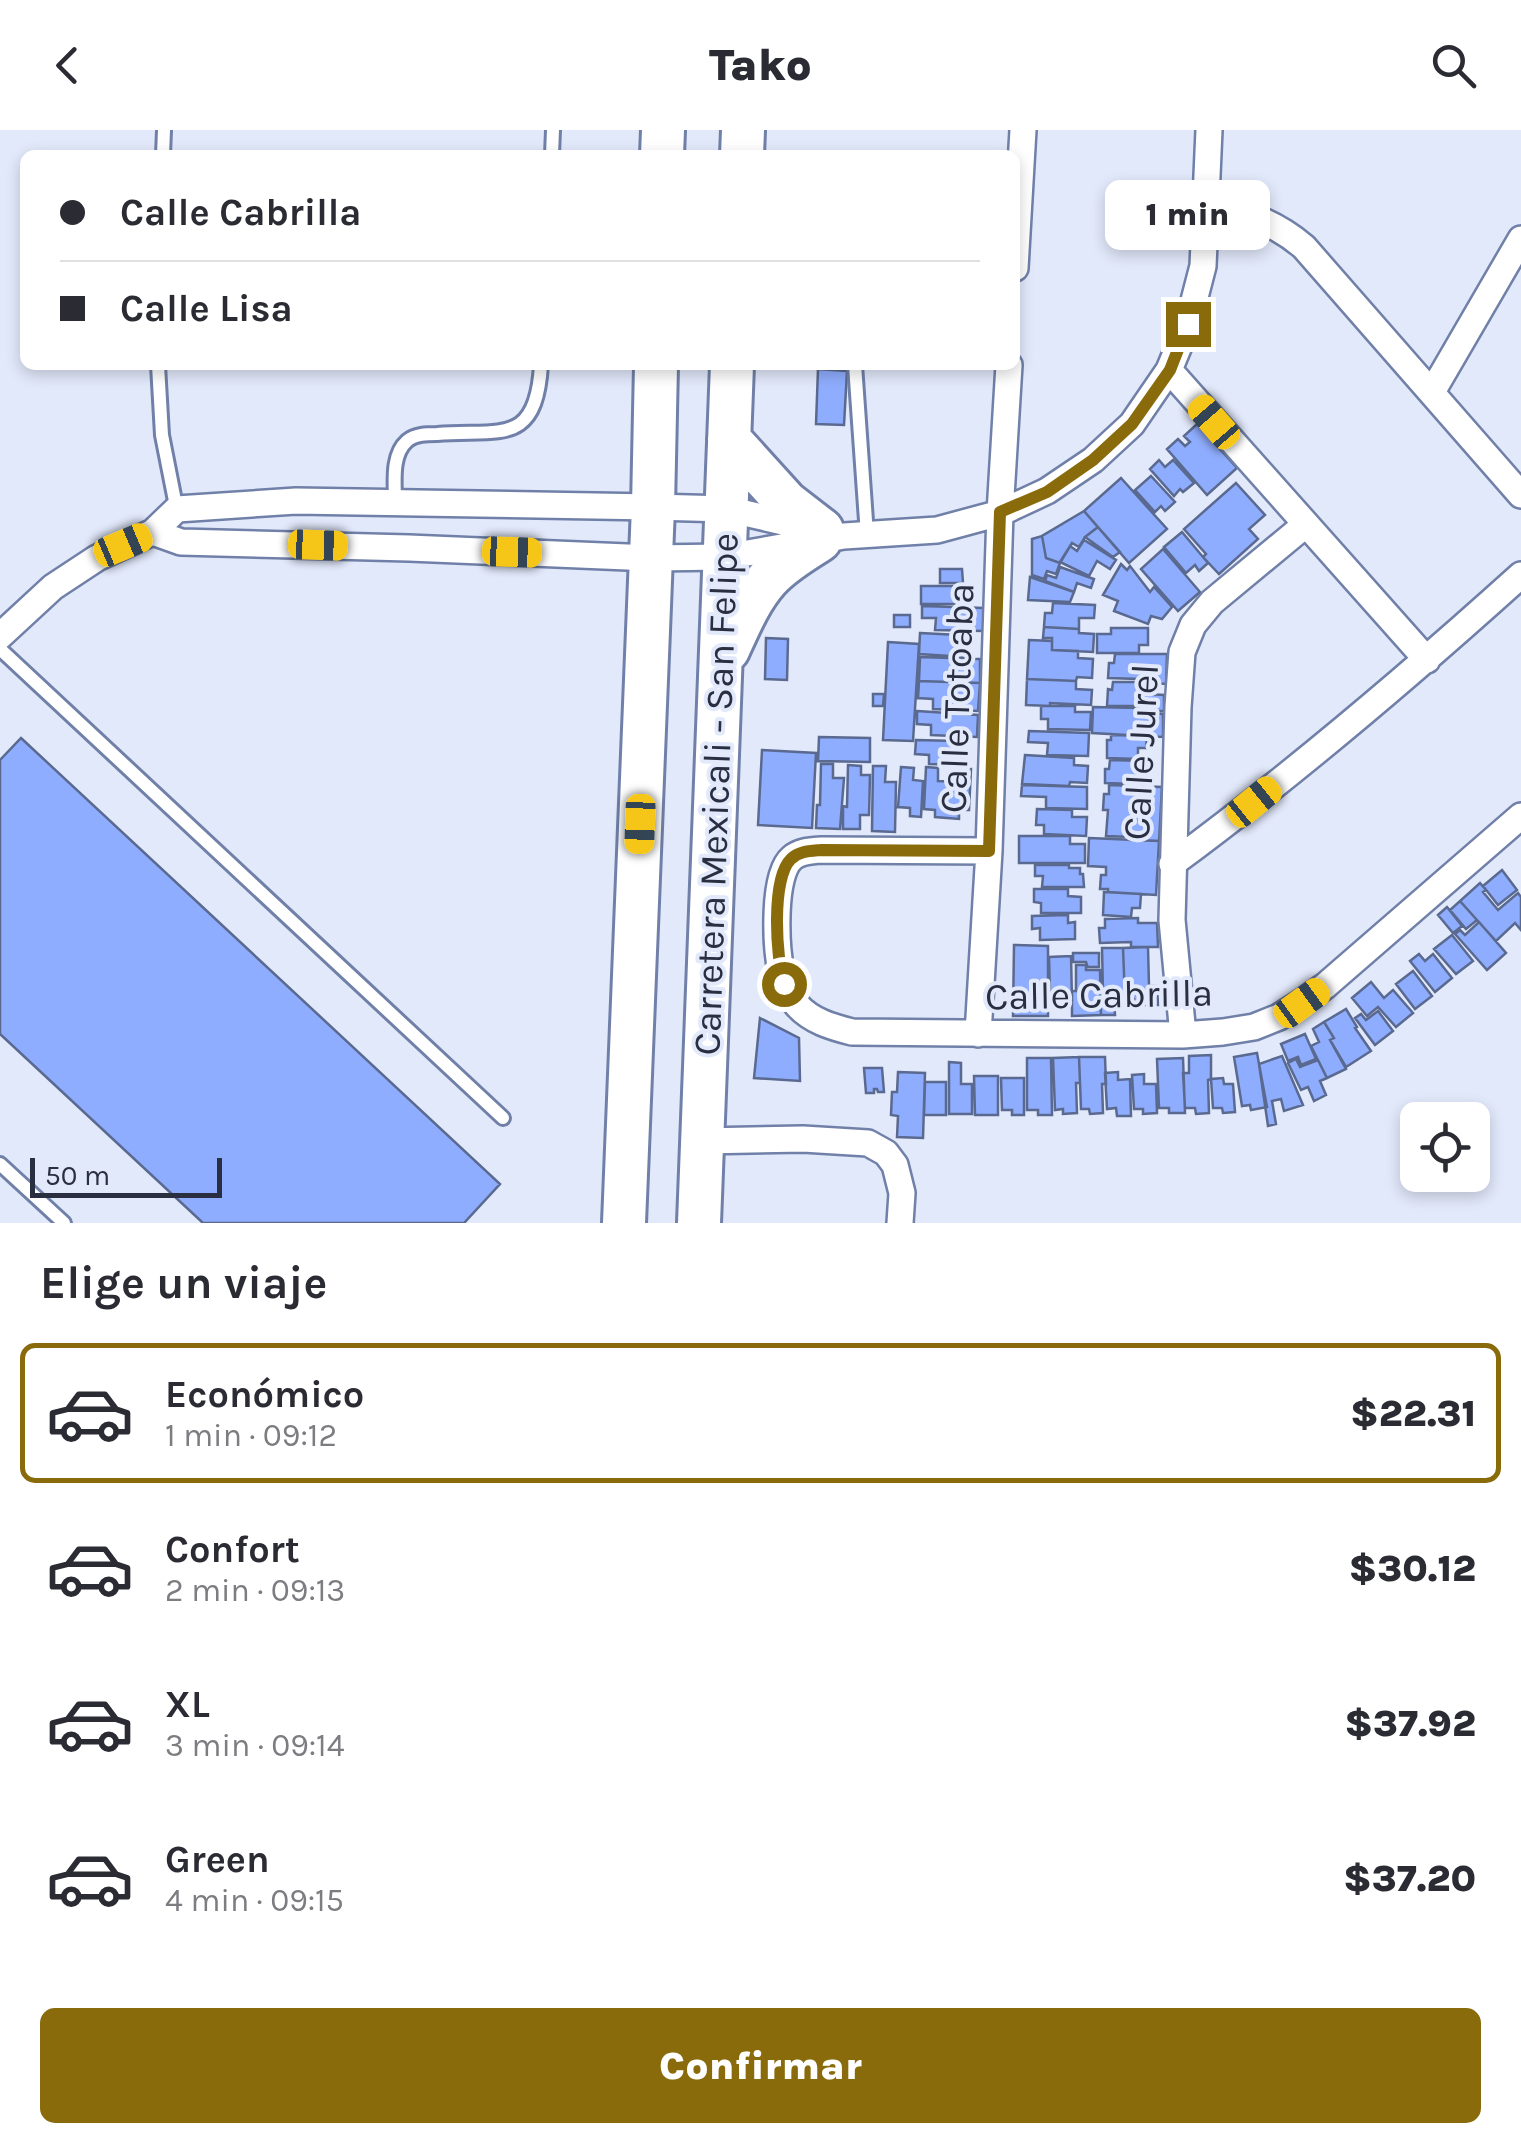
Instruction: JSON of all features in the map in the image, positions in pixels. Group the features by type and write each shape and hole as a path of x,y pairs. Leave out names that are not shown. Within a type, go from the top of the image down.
{"highway":[{"name":"Carretera Mexicali - San Felipe","path":"624,1223 656,370"},
{"name":"Carretera Mexicali - San Felipe","path":"699,1223 732,370"},
{"path":"729,439 788,503 838,535"},
{"path":"721,664 768,579 788,560 838,535"}],"street":[{"path":"1020,182 1023,130"},
{"path":"153,532 181,542 651,558 725,557 838,535 936,530 1000,512 1047,492 1093,460 1132,424 1170,370 1188,324 1203,266 1209,130"},
{"path":"1206,202 1260,219 1304,247 1521,495"},
{"path":"1432,392 1521,240"},
{"name":"Calle Totoaba","path":"978,1034 1009,370"},
{"path":"1170,370 1427,660"},
{"path":"0,636 54,587 98,558 153,532 176,509 296,501 653,506 726,509 838,535"},
{"name":"Calle Jurel","path":"1183,1035 1172,920 1172,864 1180,670 1187,636 1212,602 1305,524"},
{"path":"1172,864 1321,749 1521,574"},
{"name":"Calle Cabrilla","path":"989,851 821,850 801,852 787,862 780,892 778,954 784,984 798,1006 811,1018 852,1032 1183,1035 1254,1026 1279,1017 1325,986 1521,816"},
{"path":"702,1141 803,1139 868,1143 886,1152 896,1164 902,1193 900,1223"}],"lane":[{"path":"158,370 162,436 181,542"},
{"path":"396,501 396,458 405,442 419,435 509,430 524,422 534,407 541,370"},
{"path":"838,535 854,370"},
{"path":"0,650 503,1118"},
{"path":"0,1164 64,1223"}],"building":[{"path":"818,370 847,371 844,425 816,424"},
{"path":"1197,424 1237,468 1207,495 1167,449 1178,439 1185,446 1190,442 1184,436"},
{"path":"1159,460 1165,467 1173,460 1194,483 1174,496 1150,469"},
{"path":"1151,476 1175,502 1165,511 1161,506 1155,512 1135,490"},
{"path":"1121,478 1167,529 1129,563 1084,511"},
{"path":"1236,483 1265,515 1249,529 1258,539 1219,574 1184,529"},
{"path":"1084,511 1098,527 1079,547 1072,543 1060,563 1046,558 1042,536"},
{"path":"1098,527 1120,552 1113,557 1085,537"},
{"path":"1182,532 1208,563 1199,571 1195,565 1186,573 1164,547"},
{"path":"1042,536 1046,558 1060,563 1056,574 1047,571 1044,579 1032,575 1032,539"},
{"path":"1084,540 1116,560 1110,569 1097,561 1089,576 1060,562 1070,546 1077,551"},
{"path":"1163,549 1200,592 1178,611 1141,569"},
{"path":"1121,564 1127,570 1130,566 1150,592 1154,587 1172,607 1162,619 1151,616 1148,624 1114,611 1118,601 1103,595"},
{"path":"1060,567 1094,579 1091,588 1077,583 1074,592 1045,581 1047,575 1056,578"},
{"path":"940,569 962,569 963,583 940,583"},
{"path":"1030,577 1074,592 1070,602 1028,600"},
{"path":"921,586 962,586 962,604 921,604"},
{"path":"1053,603 1095,605 1094,618 1079,618 1079,629 1044,627 1045,613 1052,613"},
{"path":"922,606 984,608 983,631 935,630 936,618 922,618"},
{"path":"894,615 910,615 910,627 894,627"},
{"path":"1044,627 1094,634 1093,652 1052,650 1052,638 1043,638"},
{"path":"1111,628 1148,628 1148,645 1139,645 1139,653 1097,653 1097,634 1111,634"},
{"path":"920,633 959,635 958,643 966,644 966,657 919,654"},
{"path":"766,638 788,639 787,680 765,679"},
{"path":"1029,640 1052,641 1052,650 1078,651 1078,658 1093,659 1092,678 1027,679"},
{"path":"888,642 919,644 913,741 883,740"},
{"path":"1115,654 1167,654 1166,684 1108,678 1109,663 1114,663"},
{"path":"920,657 980,659 980,683 919,681"},
{"path":"1027,679 1076,681 1076,689 1092,690 1091,705 1026,705"},
{"path":"919,681 980,683 978,711 933,709 933,699 918,698"},
{"path":"1113,682 1147,682 1147,694 1164,695 1164,711 1107,706 1108,689 1112,690"},
{"path":"873,694 884,694 883,706 873,706"},
{"path":"1041,706 1075,706 1075,712 1091,712 1090,730 1048,729 1048,719 1041,719"},
{"path":"1093,707 1139,708 1163,714 1163,737 1092,733"},
{"path":"917,711 978,715 977,737 931,735 931,725 917,724"},
{"path":"1029,731 1089,733 1088,756 1047,755 1048,743 1028,742"},
{"path":"1111,735 1147,736 1146,748 1138,748 1138,759 1107,758 1107,740 1111,740"},
{"path":"819,737 870,738 870,762 818,761"},
{"path":"21,738 500,1184 464,1223 203,1223 0,1034 0,760"},
{"path":"916,740 956,741 955,755 964,755 964,765 929,764 929,755 915,754"},
{"path":"762,750 816,753 812,828 758,825"},
{"path":"1025,755 1074,758 1074,765 1088,766 1087,783 1022,784"},
{"path":"1110,760 1145,761 1145,774 1136,774 1136,784 1105,783"},
{"path":"821,764 833,764 833,778 844,778 840,829 816,828"},
{"path":"848,765 861,766 861,775 870,775 869,815 860,815 860,829 843,829"},
{"path":"873,766 886,766 885,782 896,782 895,832 872,831"},
{"path":"901,767 914,768 913,780 923,781 921,817 910,816 910,808 898,807"},
{"path":"926,767 938,768 938,781 958,782 958,769 971,769 969,810 959,810 959,819 935,817 935,810 924,809"},
{"path":"1022,785 1087,787 1087,809 1046,808 1046,797 1021,796"},
{"path":"1109,785 1162,787 1159,841 1106,836 1108,810 1103,810"},
{"path":"1037,809 1072,810 1072,817 1087,817 1086,836 1044,834 1044,825 1036,825"},
{"path":"1019,836 1070,836 1070,844 1085,844 1085,863 1019,863"},
{"path":"1089,838 1159,841 1156,895 1100,889 1106,867 1088,866"},
{"path":"1035,865 1080,868 1084,887 1042,887 1043,876 1035,876"},
{"path":"1502,870 1517,890 1498,905 1483,886"},
{"path":"1480,883 1498,910 1518,893 1521,930 1515,923 1496,941 1460,901"},
{"path":"1034,889 1068,889 1068,896 1081,897 1081,913 1041,913 1041,903 1034,902"},
{"path":"1104,892 1141,894 1140,908 1132,908 1131,917 1103,915"},
{"path":"1460,901 1477,920 1466,929 1450,910"},
{"path":"1447,907 1462,926 1453,933 1438,915"},
{"path":"1068,915 1068,923 1075,922 1075,939 1040,940 1040,928 1032,929 1032,916"},
{"path":"1138,918 1138,923 1157,923 1158,947 1131,947 1131,942 1100,943 1099,928 1105,928 1105,919"},
{"path":"1479,922 1506,953 1487,970 1455,934 1460,930 1465,935"},
{"path":"1452,935 1473,961 1456,974 1434,949"},
{"path":"1014,945 1048,946 1048,1016 1013,1016"},
{"path":"1148,947 1149,986 1157,986 1158,1005 1134,1005 1134,999 1125,999 1123,948"},
{"path":"1102,948 1123,948 1125,999 1114,999 1115,1015 1101,1015"},
{"path":"1073,953 1099,953 1099,967 1086,970 1100,970 1101,1015 1072,1016 1076,965 1087,965 1073,962"},
{"path":"1419,954 1425,961 1433,954 1452,978 1435,992 1410,961"},
{"path":"1071,956 1072,1000 1062,1000 1061,991 1050,992 1049,957"},
{"path":"1413,971 1432,996 1415,1009 1396,984"},
{"path":"1371,982 1384,998 1393,990 1413,1013 1396,1027 1378,1007 1367,1016 1352,998"},
{"path":"1346,1009 1371,1051 1346,1067 1324,1022"},
{"path":"1378,1011 1393,1031 1375,1045 1355,1018 1361,1014 1366,1020"},
{"path":"760,1018 799,1038 800,1081 754,1078"},
{"path":"1324,1022 1346,1069 1327,1078 1311,1046 1319,1042 1313,1029"},
{"path":"1305,1034 1316,1059 1301,1065 1298,1057 1288,1061 1281,1044"},
{"path":"1257,1053 1267,1107 1251,1110 1250,1105 1242,1106 1234,1057"},
{"path":"1211,1055 1209,1113 1196,1114 1195,1108 1185,1108 1183,1073 1189,1073 1189,1056"},
{"path":"1282,1056 1303,1105 1284,1111 1281,1099 1272,1101 1276,1124 1268,1126 1259,1064"},
{"path":"1079,1057 1105,1057 1103,1113 1090,1114 1089,1109 1081,1109"},
{"path":"1079,1057 1077,1113 1063,1114 1063,1109 1055,1110 1053,1058"},
{"path":"1027,1058 1051,1058 1052,1115 1027,1110"},
{"path":"1183,1058 1185,1113 1169,1113 1169,1108 1159,1108 1157,1059"},
{"path":"1296,1059 1300,1067 1318,1060 1327,1078 1320,1081 1326,1095 1314,1101 1308,1087 1301,1090 1288,1063"},
{"path":"949,1062 961,1063 961,1084 972,1084 972,1114 949,1114"},
{"path":"864,1068 882,1068 884,1092 874,1089 874,1093 866,1093"},
{"path":"898,1072 925,1073 923,1138 897,1137 898,1116 891,1115"},
{"path":"1118,1072 1118,1080 1130,1079 1131,1116 1117,1116 1116,1108 1107,1109 1105,1073"},
{"path":"1144,1074 1144,1084 1156,1084 1157,1113 1143,1114 1143,1109 1134,1109 1132,1075"},
{"path":"974,1076 998,1076 998,1115 975,1115"},
{"path":"1001,1078 1024,1078 1024,1115 1002,1110"},
{"path":"1223,1078 1224,1084 1233,1084 1235,1112 1223,1113 1222,1108 1213,1108 1211,1079"},
{"path":"925,1082 946,1082 946,1115 924,1115"}],"route":[{"path":"784,984 777,920 784,872 794,856 821,850 989,851 1000,512 1047,492 1093,460 1132,424 1170,370 1188,324"}]}
